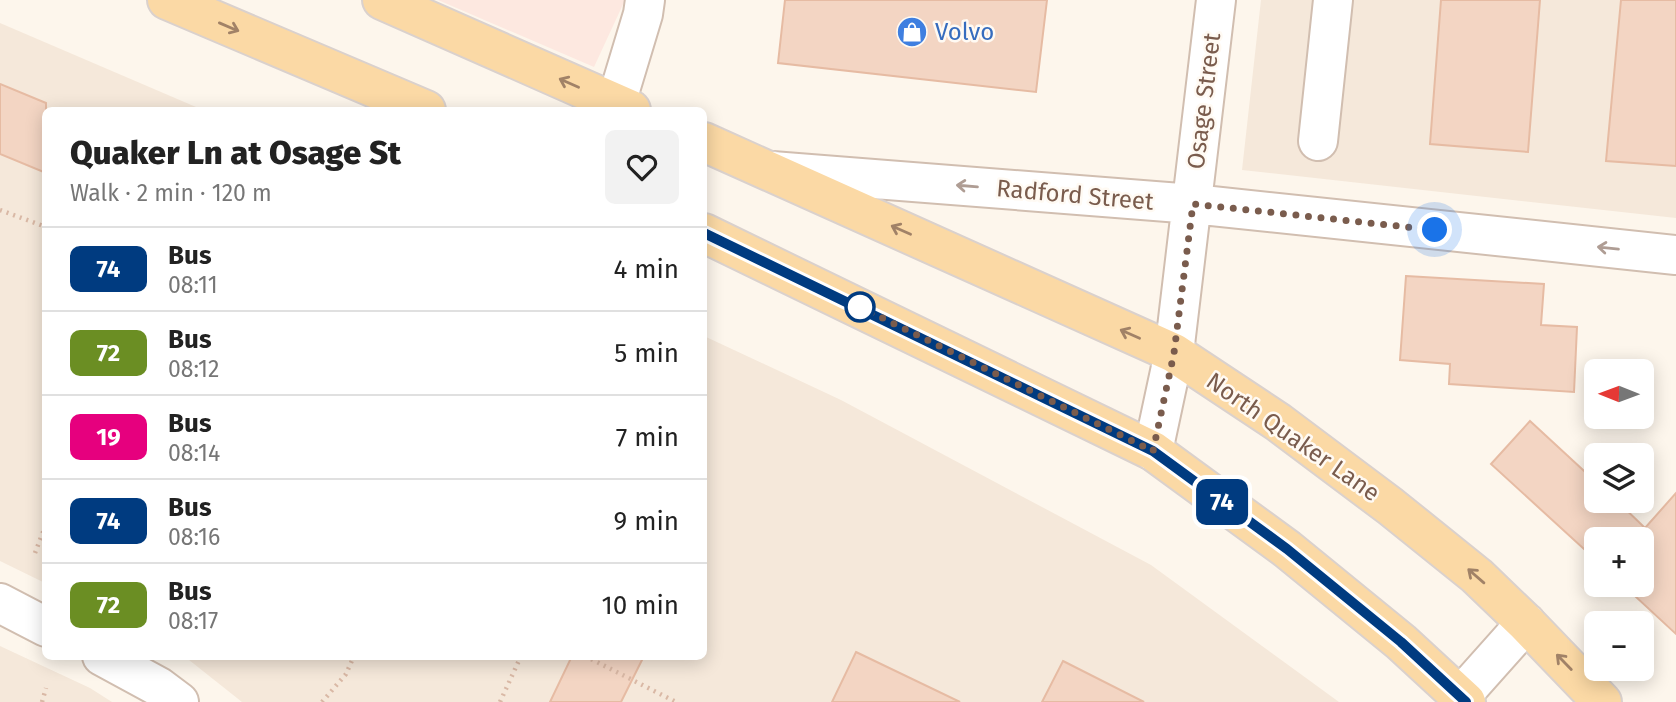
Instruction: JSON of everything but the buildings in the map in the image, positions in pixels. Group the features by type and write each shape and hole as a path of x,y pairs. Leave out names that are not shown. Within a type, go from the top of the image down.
{"main road":[{"path":"167,0 419,107"},
{"path":"382,0 619,107"},
{"name":"North Quaker Lane","path":"707,143 1174,353 1279,422 1390,506 1476,576 1526,623 1602,702"},
{"path":"707,234 1153,451 1287,549 1401,642 1463,699"}],"street":[{"path":"621,107 645,0"},
{"name":"Osage Street","path":"1153,451 1174,353 1216,0"},
{"path":"1318,141 1334,0"},
{"name":"Radford Street","path":"767,170 1193,204 1676,255"},
{"path":"0,603 42,625"},
{"path":"1463,699 1526,623"},
{"path":"109,660 159,687 180,702"}],"path":[{"path":"0,210 42,225"},
{"path":"35,553 42,535"},
{"path":"321,702 346,674 352,660"},
{"path":"500,702 520,660"},
{"path":"593,660 676,702"},
{"path":"42,702 46,688"}],"shaded area":[{"path":"438,0 625,0 594,67"},
{"path":"1261,0 1676,0 1676,218 1242,170"},
{"path":"0,23 196,107 42,107 42,582 0,561"},
{"path":"707,337 841,400 1151,565 1339,702 242,702 189,660 707,660"},
{"path":"0,646 90,688 112,702 0,702"}],"bus line":[{"name":"74","path":"707,234 1153,451 1287,549 1401,642 1466,702"}],"place":[{"name":"Volvo","path":"912,32"}],"route":[{"path":"860,307 1153,451 1174,353 1193,204 1435,230"}]}
